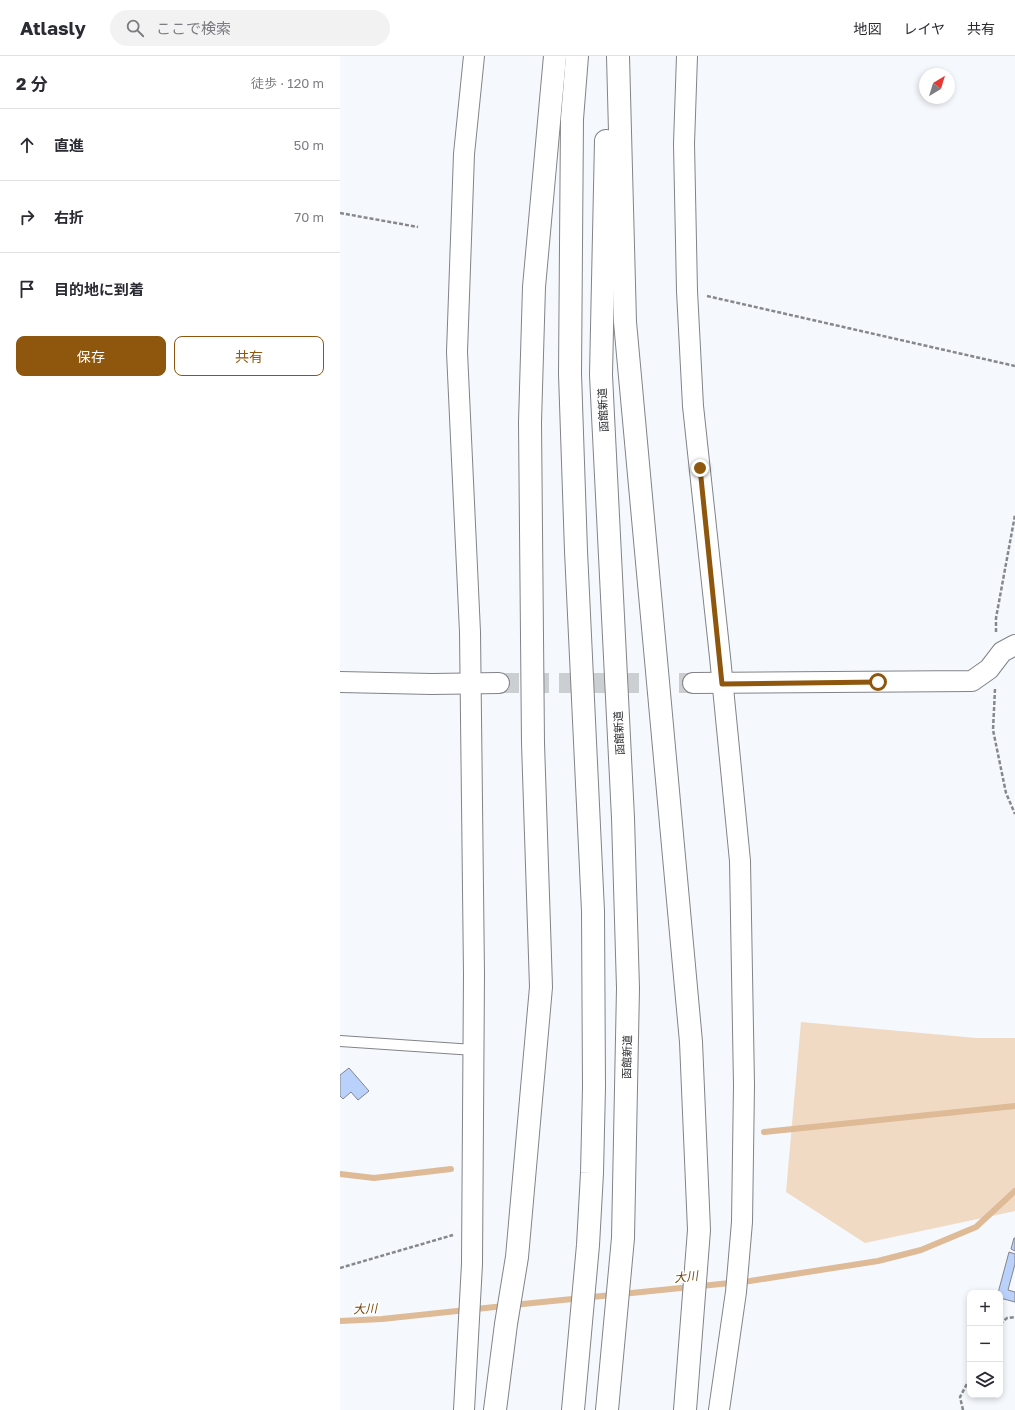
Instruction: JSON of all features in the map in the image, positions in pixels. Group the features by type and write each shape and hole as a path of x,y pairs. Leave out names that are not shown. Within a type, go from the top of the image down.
{"highway":[{"path":"496,1410 506,1324 517,1256 540,988 533,743 530,422 534,287 555,56"},
{"path":"573,1410 588,1245 594,1095 593,911 576,551 570,374 572,119 577,56"},
{"name":"函館新道","path":"606,1410 617,1314 623,1238 627,1072 627,908 601,375 606,123 611,56"},
{"path":"618,56 625,322 691,1042 699,1230 695,1299 685,1410"}],"street":[{"path":"464,1410 470,1335 472,1264 474,1050 471,684 457,352 464,154 474,56"},
{"path":"687,56 684,144 687,291 693,406 740,861 744,1085 742,1222 736,1292 719,1410"},
{"path":"693,683 722,684 972,681 990,669 1002,652 1015,646"},
{"path":"340,682 499,683"}],"lane":[{"path":"340,1041 474,1050"}],"path":[{"path":"340,213 418,228"},
{"path":"687,291 1015,366"},
{"path":"1015,515 996,618 993,730 1006,793 1015,814"},
{"path":"340,1268 460,1234"},
{"path":"1003,1321 1007,1318 1015,1317"},
{"path":"963,1410 960,1397 967,1384"}],"shaded area":[{"path":"801,1022 976,1038 1015,1038 1015,1211 865,1243 786,1192"}],"building":[{"path":"349,1068 369,1091 358,1100 351,1092 343,1099 340,1096 340,1075"},
{"path":"1015,1238 1015,1251 1011,1249"},
{"path":"1009,1252 1015,1254 1015,1264 1008,1290 1015,1292 1015,1302 1003,1299 1003,1290 999,1290"}],"waterway":[{"path":"764,1132 1015,1106"},
{"path":"340,1174 374,1178 451,1169"},
{"name":"大川","path":"513,1305 750,1281 878,1261 921,1250 976,1227 1015,1191"},
{"name":"大川","path":"340,1321 382,1319 504,1306"}],"tunnel":[{"path":"499,683 693,683"}],"route":[{"path":"700,468 722,684 878,682"}]}
